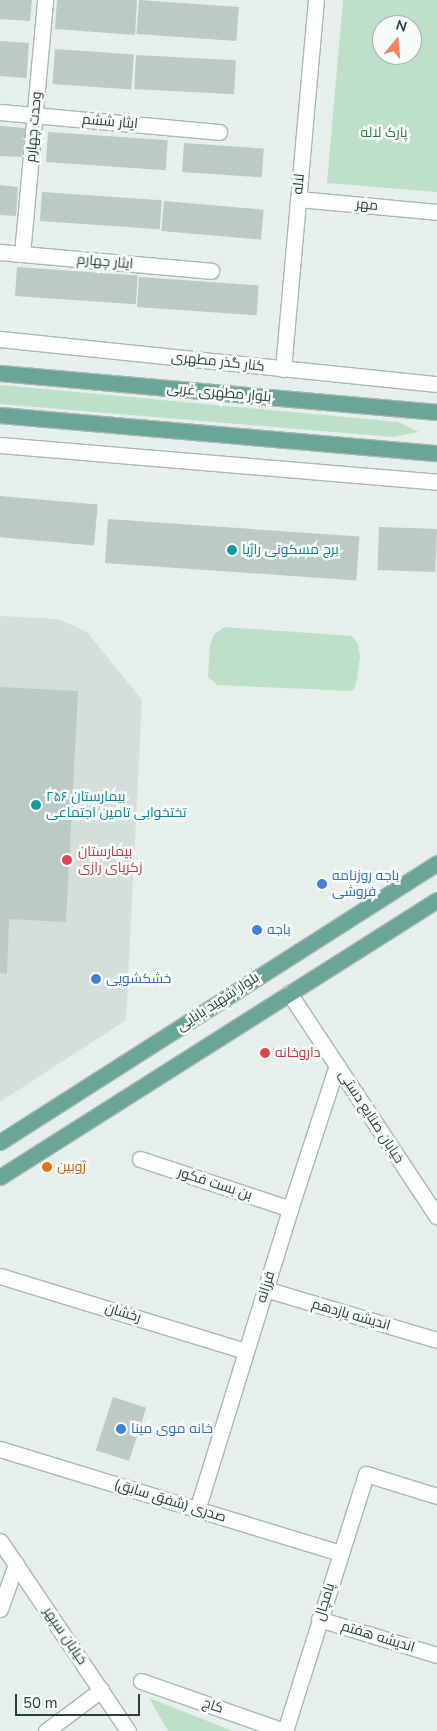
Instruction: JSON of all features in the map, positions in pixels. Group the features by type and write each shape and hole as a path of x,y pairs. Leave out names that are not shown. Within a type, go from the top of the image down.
{"main road":[{"name":"بلوار مطهری غربی","path":"0,373 437,412"},
{"path":"0,415 437,453"},
{"name":"بلوار شهید بابایی","path":"0,1142 437,863"},
{"path":"0,1177 437,900"}],"street":[{"name":"وحدت چهارم","path":"22,254 45,0"},
{"name":"لاله","path":"283,369 316,0"},
{"name":"ایثار ششم","path":"0,112 219,132"},
{"name":"مهر","path":"298,199 437,212"},
{"name":"ایثار چهارم","path":"0,252 211,271"},
{"name":"کنار گذر مطهری","path":"0,339 437,384"},
{"path":"0,446 437,482"},
{"name":"خیابان صنایع دستی","path":"289,993 437,1217"},
{"name":"فرزانه","path":"197,1510 290,1209 337,1065"},
{"name":"بن بست فكور","path":"140,1159 290,1209"},
{"name":"رخشان","path":"0,1276 246,1351"},
{"name":"اندیشه یازدهم","path":"265,1289 437,1340"},
{"name":"صدری (شفق سابق)","path":"0,1449 340,1554"},
{"name":"پامچال","path":"285,1731 366,1474 437,1496"},
{"name":"خیابان سپهر","path":"0,1541 128,1731"},
{"path":"0,1609 16,1564"},
{"name":"اندیشه هفتم","path":"319,1619 437,1655"},
{"name":"کاج","path":"141,1681 285,1731"},
{"path":"46,1731 101,1690"}],"shaded area":[{"name":"بیمارستان زکریای رازی","path":"0,616 58,619 87,632 142,700 126,1020 0,1102"}],"green space":[{"name":"پارک لاله","path":"343,0 437,0 437,192 327,183"},
{"path":"0,385 398,422 419,432 393,437 0,404"},
{"path":"225,627 352,636 358,644 360,656 357,680 353,691 217,685 208,677 210,645 214,634"},
{"path":"149,1698 233,1731 168,1731"}],"building":[{"path":"0,0 32,0 30,21 0,19"},
{"path":"57,0 137,0 135,35 55,29"},
{"path":"139,0 239,7 236,41 137,34"},
{"path":"0,41 29,43 26,78 0,76"},
{"path":"55,49 134,55 131,89 53,84"},
{"path":"136,55 236,60 234,94 134,89"},
{"path":"0,126 26,128 23,157 0,156"},
{"path":"48,132 168,140 166,170 46,162"},
{"path":"184,143 264,149 262,178 182,172"},
{"path":"0,185 18,187 16,216 0,215"},
{"path":"42,192 162,200 160,229 40,221"},
{"path":"164,201 264,210 261,240 161,231"},
{"path":"17,267 138,275 136,304 15,296"},
{"path":"139,277 259,285 257,315 137,307"},
{"path":"0,496 98,505 94,545 0,537"},
{"name":"برج مسکونی راژیا","path":"108,519 359,537 356,580 105,563"},
{"name":"برج مسکونی راژیا","path":"379,527 437,529 435,572 377,570"},
{"name":"بیمارستان ۲۵۶ تختخوابی تامین اجتماعی","path":"0,687 78,691 66,922 9,919 7,974 0,973"},
{"name":"خانه موی مینا","path":"113,1397 146,1408 129,1461 96,1450"}],"place":[{"name":"برج مسکونی راژیا","path":"232,550"},
{"name":"بیمارستان ۲۵۶ تختخوابی تامین اجتماعی","path":"36,805"},
{"name":"بیمارستان زکریای رازی","path":"67,860"},
{"name":"باجه روزنامه فروشی","path":"322,884"},
{"name":"باجه","path":"257,930"},
{"name":"خشکشویی","path":"96,979"},
{"name":"داروخانه","path":"265,1053"},
{"name":"ژوبین","path":"47,1167"},
{"name":"خانه موی مینا","path":"121,1429"}]}
